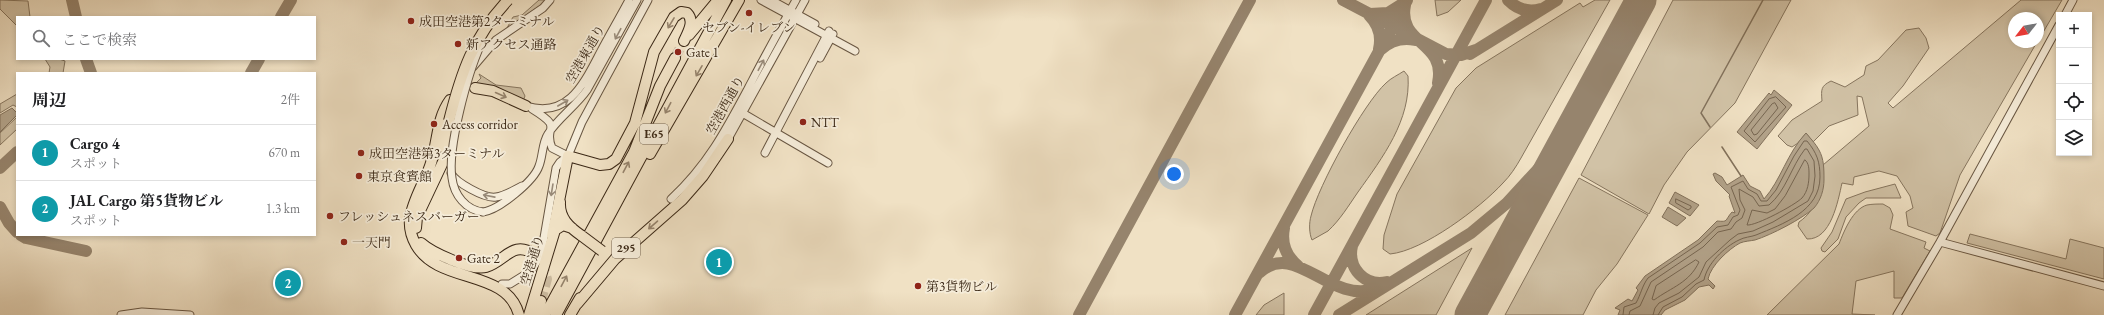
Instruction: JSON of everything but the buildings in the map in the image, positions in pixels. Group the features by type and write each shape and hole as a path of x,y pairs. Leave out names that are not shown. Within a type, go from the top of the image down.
{"highway":[{"path":"436,176 459,82 474,46 488,22 509,0"},
{"path":"549,249 568,156 600,165 609,164 616,159 635,123 651,58 674,17 681,12 688,13 691,19 690,28 683,44 718,0"},
{"name":"E65","path":"556,315 726,0"},
{"path":"581,267 612,220 739,0"},
{"name":"E65","path":"545,315 634,152 660,86 675,58"},
{"path":"475,88 487,89 526,106"},
{"path":"450,100 442,116 433,158 413,206 410,222 413,239 423,255 438,267 504,291 512,299 519,315"},
{"path":"417,217 451,139"},
{"name":"295","path":"577,304 615,259 682,200 702,176 728,139"},
{"name":"295","path":"568,156 560,206 563,217 572,228 605,255 604,262 570,315"},
{"path":"422,185 416,230 421,243 429,254 442,262 502,284 514,296 519,315"},
{"name":"空港通り","path":"529,315 549,249 558,228 563,226 572,228"},
{"path":"421,243 437,254 477,267 490,266 514,250 525,250 536,255"},
{"path":"536,315 541,301"}],"street":[{"path":"509,0 490,28 476,56 463,98 452,157 452,179 458,196 468,206 483,212 494,208 522,186"},
{"path":"522,186 501,196 491,198 484,196 457,180 449,167 448,160 451,139 462,88 474,66 496,40 543,8 550,0"},
{"name":"空港東通り","path":"526,106 540,109 554,107 572,97 585,81 629,0"},
{"name":"空港東通り","path":"522,186 535,175 541,161 546,138 553,128 579,102 587,90 637,0"},
{"path":"502,284 510,284 526,274 538,261 542,248 555,171 558,164 568,156 582,122 648,0"},
{"path":"761,0 789,13 856,50"},
{"path":"771,0 789,13"},
{"name":"空港西通り","path":"728,139 740,111 796,0"},
{"name":"空港西通り","path":"671,199 686,185 707,161 740,111 805,0"},
{"path":"2066,12 2073,0"},
{"path":"1897,315 1940,242 2056,30"},
{"path":"765,153 830,35"},
{"path":"526,106 548,120 553,128 550,142 552,148 568,156"},
{"path":"740,111 828,163"},
{"path":"1940,242 2104,286"},
{"path":"121,315 142,312 190,315"}],"shaded area":[{"path":"0,0 28,1 30,16 16,16 16,25 0,9"},
{"path":"539,0 548,0 507,28 513,17 522,15"},
{"path":"1435,0 1461,0 1448,12 1437,16"},
{"path":"1595,0 1610,0 1519,161 1508,177 1493,193 1466,216 1434,237 1403,251 1390,254 1383,249 1384,235 1397,194 1456,88 1476,68 1580,3 1583,7"},
{"path":"1673,0 1791,0 1735,103 1687,152 1664,185 1649,214 1581,175"},
{"path":"2021,0 2062,0 2044,31 2044,12 2008,12 2008,48 2034,48 1960,175 1940,233 1936,236 1908,226 1906,212 1913,208 1910,196 1897,176 1879,171 1854,177 1853,185 1842,183 1835,209 1828,226 1815,238 1807,239 1798,226 1799,222 1815,204 1818,197 1821,189 1823,165 1869,126 1862,97 1857,96 1858,115 1829,126 1813,142 1806,133 1798,143 1792,147 1787,145 1778,136 1792,120 1822,101 1823,86 1831,81 1845,87 1864,75 1866,66 1878,60 1906,30 1919,28 1926,38 1929,48 1903,86 1888,103 1893,108"},
{"path":"46,60 65,61 63,72 49,72 50,67"},
{"path":"1404,71 1408,76 1408,92 1405,108 1394,137 1386,152 1332,227 1312,240 1310,231 1311,216 1315,202 1332,166 1354,126 1377,93 1388,81"},
{"path":"479,74 496,85 521,88 525,96 523,101 475,84 481,78"},
{"path":"16,95 16,106 13,105 0,113 0,104"},
{"path":"16,118 16,130 0,145 0,133"},
{"path":"1579,178 1648,215 1617,264 1596,290 1583,315 1505,315"},
{"path":"1895,184 1901,198 1866,198 1846,217 1838,239 1825,252 1822,251 1821,248 1832,232 1846,199"},
{"path":"1883,204 1890,208 1893,215 1890,229 1926,242 1924,248 1930,251 1902,298 1894,298 1894,271 1856,281 1852,314 1875,315 1767,315 1839,244 1850,221 1857,211 1867,205"},
{"path":"1970,234 2066,259 2070,239 2104,248 2104,279 1967,243"},
{"path":"1472,248 1436,315 1366,315"},
{"path":"1284,293 1284,315 1256,315 1264,305"}],"water":[{"path":"1774,90 1792,105 1757,149 1737,132 1769,93 1771,95"},
{"path":"12,108 16,112 16,116 0,132 0,115"},
{"path":"1806,133 1819,150 1823,164 1823,191 1819,202 1814,208 1778,231 1762,238 1740,243 1731,249 1721,258 1710,274 1708,279 1715,286 1713,289 1709,285 1699,287 1685,300 1665,310 1661,315 1618,315 1620,310 1615,308 1628,299 1632,301 1638,290 1636,288 1645,276 1698,240 1717,221 1725,221 1732,212 1735,213 1729,196 1730,195 1716,181 1713,174 1715,173 1722,177 1727,185 1743,175 1750,186 1760,191 1764,199 1770,192 1799,141"},
{"path":"1675,192 1699,205 1690,216 1669,203"},
{"path":"1668,207 1686,218 1677,226 1662,217"}],"waterway":[{"path":"1710,127 1701,113 1763,0"},
{"path":"1722,147 1741,176"}],"taxiway":[{"path":"72,0 76,16"},
{"path":"282,16 291,0"},
{"path":"1079,315 1250,0"},
{"path":"1343,0 1446,54 1461,55 1476,50"},
{"path":"1235,315 1407,0"},
{"path":"1314,315 1486,0"},
{"path":"1508,0 1519,8 1532,11 1541,9"},
{"path":"1470,54 1557,0"},
{"path":"1370,14 1388,13 1404,3"},
{"path":"1405,5 1404,18 1408,28 1436,59 1439,69 1438,83"},
{"path":"1369,15 1375,22 1380,35 1379,49"},
{"path":"1380,50 1396,40 1415,40"},
{"path":"86,60 91,72"},
{"path":"252,72 258,60"},
{"path":"1339,315 1471,233 1507,203 1567,138"},
{"path":"0,168 16,153"},
{"path":"0,207 9,223 16,231"},
{"path":"1284,228 1283,239 1285,249 1290,258 1298,266"},
{"path":"23,236 86,251"},
{"path":"1352,246 1352,262 1359,274 1372,282 1387,282"},
{"path":"1259,273 1272,265 1286,263 1299,267 1343,288 1358,291 1375,289"}],"runway":[{"path":"1470,315 1641,0"}],"tunnel":[{"path":"675,58 681,46"},
{"path":"541,301 547,279 542,263"}],"place":[{"name":"セブン-イレブン","path":"749,13"},
{"name":"成田空港第2ターミナル","path":"411,21"},
{"name":"新アクセス通路","path":"458,44"},
{"name":"Gate 1","path":"678,52"},
{"name":"NTT","path":"803,122"},
{"name":"Access corridor","path":"434,124"},
{"name":"成田空港第3ターミナル","path":"361,153"},
{"name":"東京食賓館","path":"359,176"},
{"name":"フレッシュネスバーガー","path":"330,216"},
{"name":"一天門","path":"344,242"},
{"name":"Gate 2","path":"459,258"},
{"name":"Cargo 4","path":"719,262"},
{"name":"JAL Cargo 第5貨物ビル","path":"288,283"},
{"name":"第3貨物ビル","path":"918,286"}]}
